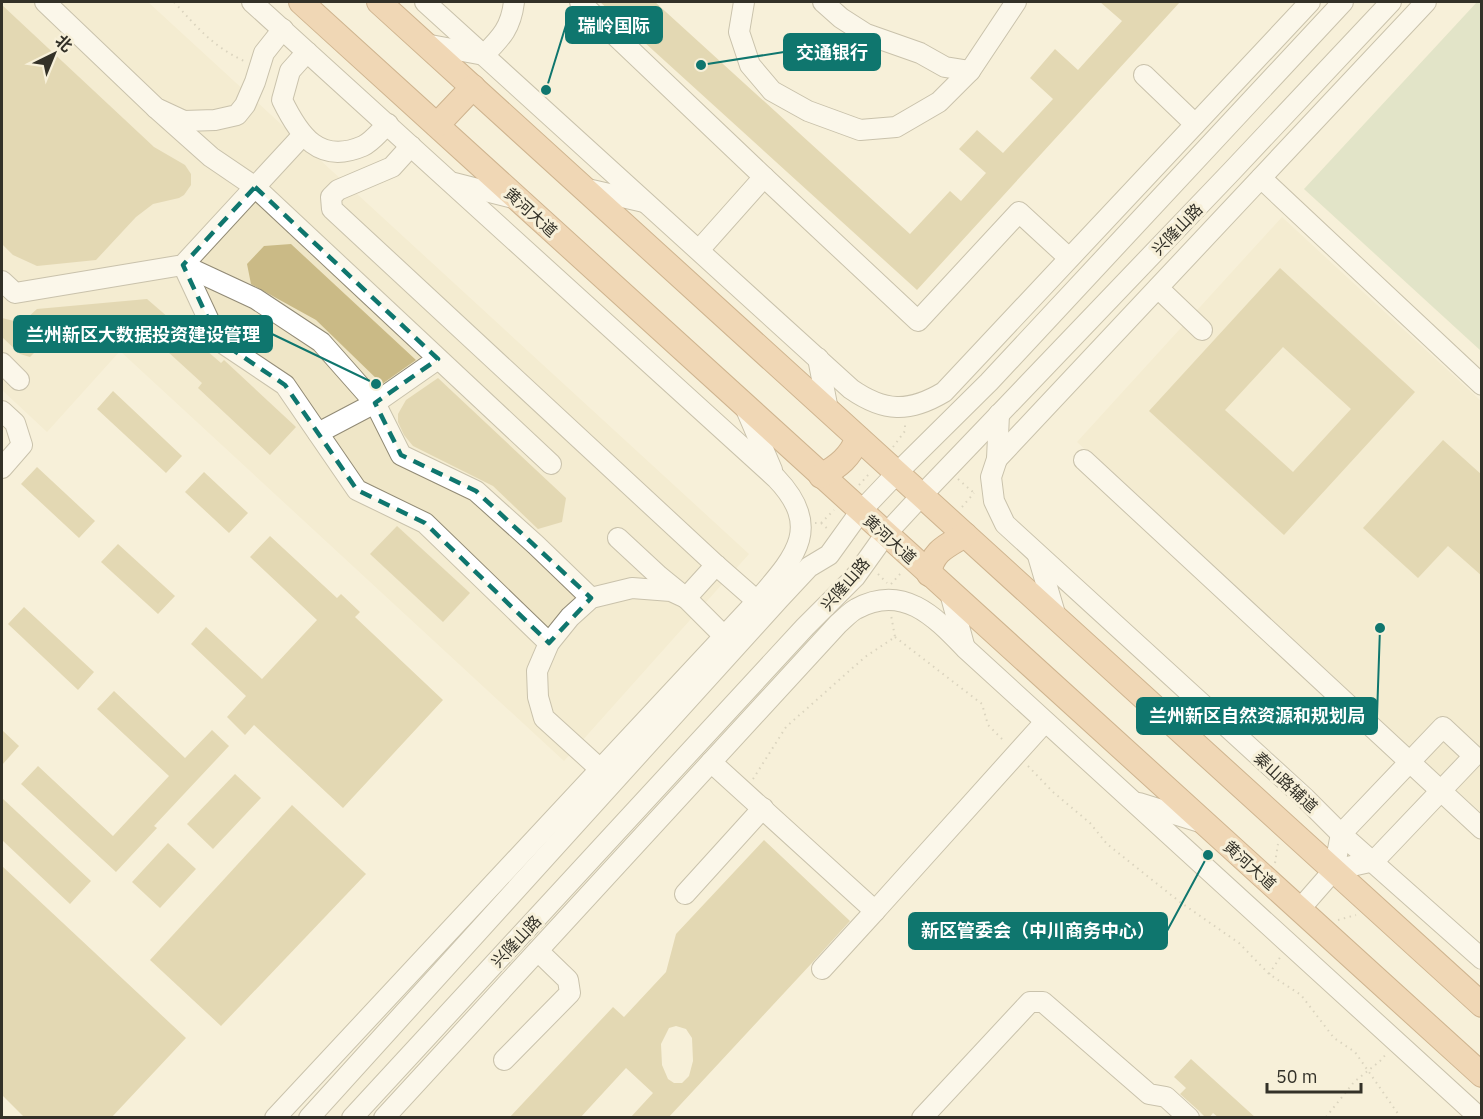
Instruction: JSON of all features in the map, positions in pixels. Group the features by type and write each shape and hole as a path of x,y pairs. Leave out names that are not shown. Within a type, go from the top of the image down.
{"main road":[{"name":"黄河大道","path":"301,2 1482,1075"},
{"path":"379,2 1482,1005"},
{"path":"436,125 473,87"},
{"path":"821,476 838,467 852,452 858,438"},
{"path":"929,574 931,561 936,555 965,535"}],"street":[{"path":"45,2 211,158 255,187 551,464"},
{"path":"252,2 776,478 791,494 800,516 801,537 783,571 275,1118"},
{"path":"425,2 867,400 886,406 907,407 926,402 944,392 988,382"},
{"path":"484,55 501,38 512,20 514,2"},
{"path":"580,2 918,321 1019,212 1069,258"},
{"path":"744,2 739,32 750,65 772,91 808,111 860,130 896,127 939,102 970,71 1016,2"},
{"path":"823,2 841,18 866,34 920,53 945,67 970,71"},
{"path":"944,392 1310,2"},
{"name":"兴隆山路","path":"309,1118 809,567 829,555 853,505 890,466 939,431 988,382 1343,2"},
{"name":"兴隆山路","path":"352,1118 806,627 855,577 885,535 962,452 1391,2"},
{"path":"997,459 1426,2"},
{"path":"156,108 184,121 215,120 237,115 245,105 264,53 283,29"},
{"path":"425,44 484,55"},
{"path":"308,52 290,71 282,100 302,136 320,148 339,152 364,145 388,124"},
{"path":"1144,75 1195,123"},
{"path":"183,265 302,136"},
{"path":"411,146 392,167 338,190 331,197 332,208 716,566 761,595"},
{"path":"699,250 764,177"},
{"path":"1261,178 1482,385"},
{"path":"452,183 517,199"},
{"path":"583,188 647,203"},
{"path":"183,265 218,340 285,385 357,490 425,523 549,643"},
{"path":"2,281 15,293 183,265 256,299 321,342 375,403 401,455 476,491 591,598"},
{"path":"1158,288 1203,330"},
{"path":"818,358 828,410"},
{"path":"318,433 375,403 438,359"},
{"path":"2,363 20,380"},
{"path":"745,406 776,478"},
{"path":"2,411 15,423 22,445 2,468"},
{"name":"秦山路辅道","path":"999,414 997,459 991,477 994,501 1005,524 1305,798 1341,834 1482,959"},
{"path":"939,431 962,452"},
{"path":"1084,460 1482,829"},
{"path":"618,538 686,598 723,635"},
{"path":"829,555 841,562 855,577"},
{"path":"1038,556 1056,617"},
{"path":"686,598 716,566"},
{"path":"761,595 809,567"},
{"path":"599,768 544,718 538,697 537,672 549,643 570,616 591,598 632,588 671,591 686,598"},
{"path":"950,593 965,648"},
{"path":"384,1118 838,624 856,609 878,601 901,601 922,609 940,623 1045,722 1480,1118"},
{"path":"806,627 838,624"},
{"path":"822,969 1045,722"},
{"path":"1299,910 1334,870 1341,834 1443,727 1473,756 1374,861 1334,870"},
{"path":"711,762 875,911"},
{"path":"1131,800 1204,824"},
{"path":"685,894 763,808"},
{"path":"504,1060 570,993 568,980 538,951"},
{"path":"922,1118 1030,1002 1043,1002 1149,1094 1166,1096 1189,1118"}],"path":[{"path":"174,2 223,51 259,69"},
{"path":"800,523 821,523 853,505 890,466 905,431 907,407"},
{"path":"889,601 895,637 982,704 988,725 1053,792 1090,823 1107,844 1180,902 1239,943 1269,974 1301,995 1334,1038 1355,1052 1401,1118"},
{"path":"745,792 786,727 865,657 895,637"},
{"path":"1271,884 1282,823"},
{"path":"1318,926 1377,910"},
{"path":"1269,974 1289,944"},
{"path":"1326,1117 1354,1082 1380,1061 1396,1041"}],"highlighted area":[{"path":"255,187 438,359 375,403 401,455 476,491 591,598 549,643 425,523 357,490 285,385 218,340 183,265"}],"shaded area":[{"path":"2,2 148,2 749,554 564,761 120,351 47,432 2,390"},
{"path":"1282,217 1481,401 1481,813 1077,442"}],"green space":[{"path":"1477,2 1482,2 1481,351 1304,189"}],"building":[{"path":"600,2 655,2 910,234 950,191 961,201 986,173 959,149 977,130 1003,153 1053,99 1030,78 1055,49 1078,70 1122,21 1100,2 1180,2 917,290"},
{"path":"2,5 154,147 185,165 191,174 191,185 184,195 153,204 136,217 96,260 37,266 13,255 2,244"},
{"path":"291,244 416,360 382,384 316,320 251,284 247,264 264,246"},
{"path":"1280,268 1415,392 1284,535 1149,411","holes":["1283,347 1351,409 1293,472 1225,410"]},
{"path":"147,299 221,363 224,360 296,427 270,455 198,388 202,383 144,330 56,331 30,357 20,354 2,337 2,318 18,322 37,309"},
{"path":"438,378 566,498 562,522 538,529 493,486 413,446 404,435 398,422 398,414 406,400"},
{"path":"113,391 182,456 166,473 97,409"},
{"path":"1443,440 1482,475 1482,576 1448,546 1418,578 1363,528"},
{"path":"37,467 95,521 79,538 21,484"},
{"path":"204,472 248,513 229,533 185,492"},
{"path":"397,526 470,593 443,622 370,554"},
{"path":"270,536 337,598 341,594 360,612 355,617 443,700 343,808 254,725 245,735 227,717 246,696 191,644 206,627 262,679 317,620 250,557"},
{"path":"118,544 175,596 158,614 101,562"},
{"path":"24,607 94,672 78,690 8,624"},
{"path":"114,691 185,758 212,730 229,746 154,826 157,828 116,872 21,784 38,766 113,836 169,776 97,709"},
{"path":"2,730 19,746 2,765"},
{"path":"235,774 261,798 213,849 187,824"},
{"path":"2,798 91,881 70,904 2,840"},
{"path":"292,805 366,874 221,1026 150,960"},
{"path":"764,840 850,921 668,1118 630,1118 653,1093 626,1068 580,1118 509,1118 613,1007 624,1017 666,972 676,934","holes":["676,1026 686,1029 692,1038 693,1061 689,1076 682,1083 674,1083 668,1079 662,1065 661,1044 669,1028"]},
{"path":"168,843 196,869 160,908 132,882"},
{"path":"2,866 186,1038 111,1118 25,1118 2,1095"},
{"path":"1191,1059 1256,1118 1219,1118 1213,1113 1206,1118 1180,1094 1186,1088 1174,1077"}],"place":[{"name":"交通银行","path":"701,65"},
{"name":"瑞岭国际","path":"546,90"},
{"name":"兰州新区大数据投资建设管理","path":"376,384"},
{"name":"兰州新区自然资源和规划局","path":"1380,628"},
{"name":"新区管委会（中川商务中心）","path":"1208,855"}]}
